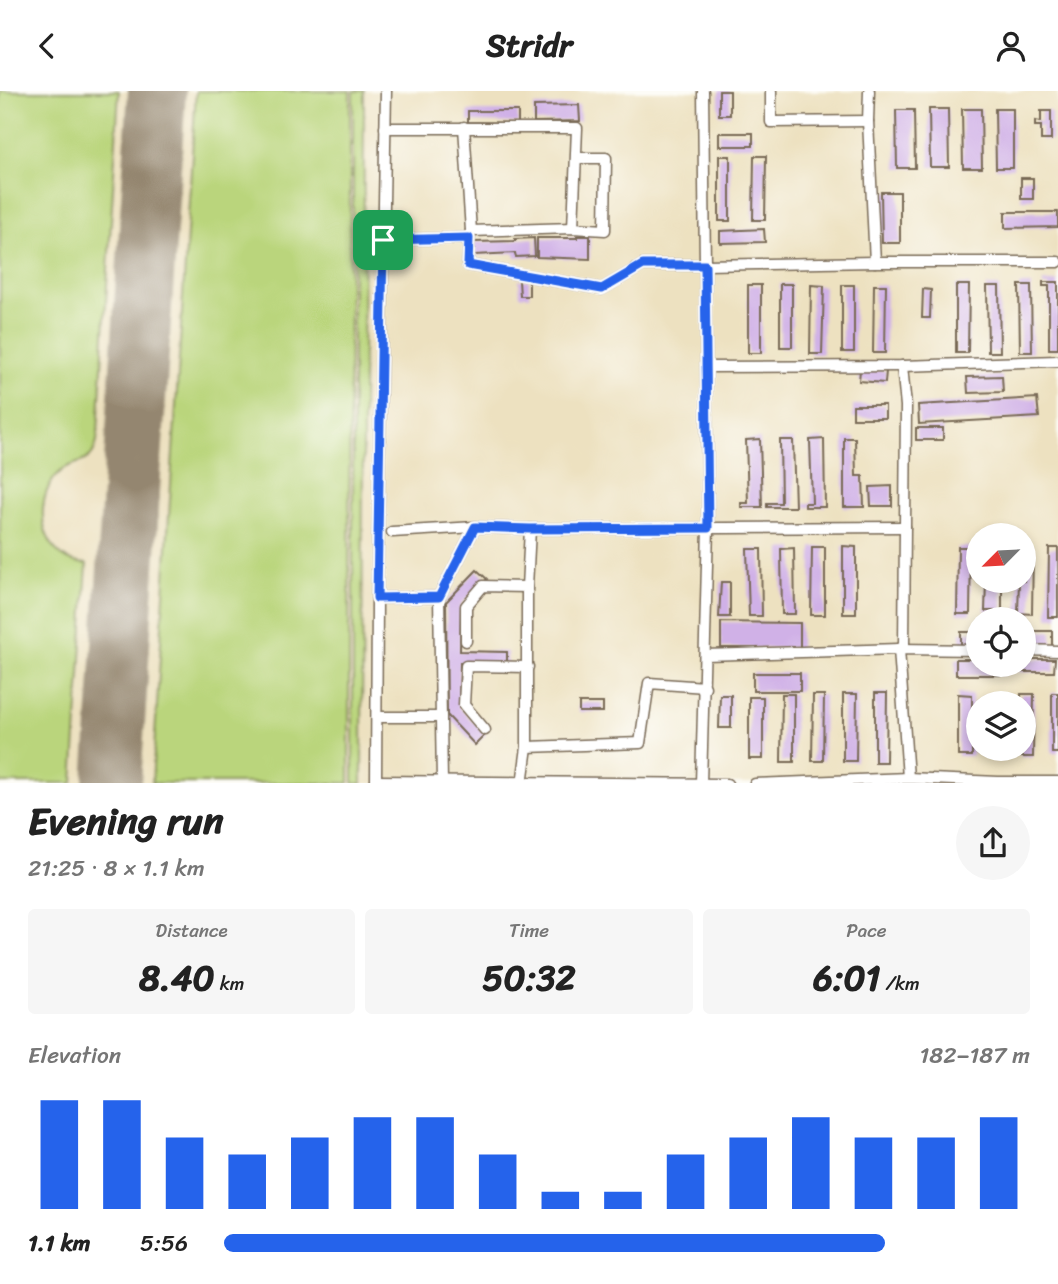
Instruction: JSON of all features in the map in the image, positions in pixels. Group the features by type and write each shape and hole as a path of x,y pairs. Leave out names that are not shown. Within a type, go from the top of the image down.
{"street":[{"path":"386,91 376,782 727,783"},
{"path":"701,783 708,528 704,91"},
{"path":"771,91 771,122 868,121"},
{"path":"869,91 875,262"},
{"path":"464,127 470,235 468,265 602,289 643,265 1058,262"},
{"path":"385,128 577,128 573,228"},
{"path":"383,240 573,228 605,230 606,159 577,158"},
{"path":"707,367 902,366 1058,361"},
{"path":"899,649 904,647 906,406 902,366"},
{"path":"392,533 475,527 905,527"},
{"path":"442,782 439,597 475,527"},
{"path":"522,783 527,747 527,587 530,529"},
{"path":"466,641 466,606 483,586 527,587"},
{"path":"377,598 439,597"},
{"path":"899,649 908,778"},
{"path":"705,655 899,649 966,650"},
{"path":"1036,650 1058,651"},
{"path":"485,730 464,705 466,666 528,667"},
{"path":"527,747 640,743 649,683 705,687"},
{"path":"377,717 441,717"},
{"path":"755,783 908,778 998,783 1058,782"}],"green space":[{"path":"0,91 119,91 97,440 89,457 64,469 50,484 43,514 47,534 58,552 71,561 87,564 73,783 0,783"},
{"path":"196,91 350,91 349,783 152,783"},
{"path":"353,91 364,91 362,783 353,783"}],"building":[{"path":"719,91 730,91 730,115 719,115"},
{"path":"579,105 580,121 534,122 534,106"},
{"path":"929,109 948,109 949,167 930,167"},
{"path":"962,109 981,109 982,168 963,168"},
{"path":"995,109 1013,109 1013,168 996,168"},
{"path":"896,110 914,110 915,168 897,168"},
{"path":"468,111 518,111 518,123 468,122"},
{"path":"1041,111 1051,111 1051,140 1041,140 1041,126 1035,126 1035,121 1041,122"},
{"path":"719,133 753,133 753,146 719,146"},
{"path":"719,156 730,156 730,221 719,221"},
{"path":"754,156 766,156 765,220 753,220"},
{"path":"1021,178 1033,178 1033,199 1021,199"},
{"path":"881,192 900,192 900,243 882,243"},
{"path":"1005,212 1058,212 1058,227 1005,228"},
{"path":"764,229 765,242 720,243 720,231"},
{"path":"590,236 590,259 537,257 537,238"},
{"path":"534,238 535,256 516,257 515,253 474,255 474,242"},
{"path":"519,280 529,280 529,296 520,296"},
{"path":"1043,282 1058,282 1058,349 1049,349 1049,286 1043,286"},
{"path":"780,284 792,284 792,347 780,347"},
{"path":"748,285 761,285 761,353 748,353"},
{"path":"811,285 824,286 822,354 810,354"},
{"path":"842,285 854,285 854,352 842,352"},
{"path":"874,285 886,285 885,353 873,353"},
{"path":"956,285 969,285 968,353 956,353"},
{"path":"1019,285 1031,285 1032,352 1020,352"},
{"path":"987,286 999,286 1000,352 988,352"},
{"path":"923,289 931,290 930,318 922,318"},
{"path":"860,370 886,371 885,383 859,381"},
{"path":"1002,376 1003,392 968,393 967,377"},
{"path":"1037,398 1039,417 919,424 918,405"},
{"path":"853,405 885,405 885,418 853,418"},
{"path":"916,428 943,428 943,440 916,440"},
{"path":"844,438 855,438 856,476 863,476 864,507 844,507"},
{"path":"760,439 762,507 741,507 741,503 748,503 746,440"},
{"path":"824,439 825,507 805,507 805,503 812,503 810,440"},
{"path":"780,440 793,440 795,507 767,507 767,503 781,503"},
{"path":"892,486 892,506 871,506 870,487"},
{"path":"843,546 856,547 856,614 843,614"},
{"path":"812,547 825,547 825,615 811,615"},
{"path":"958,547 966,547 966,593 970,593 970,607 966,607 966,614 957,614"},
{"path":"794,548 795,614 782,614 781,549"},
{"path":"1049,548 1058,548 1058,617 1048,617"},
{"path":"747,549 761,549 762,616 749,616"},
{"path":"477,570 487,579 461,604 460,651 507,652 507,664 460,663 459,708 486,734 475,745 447,715 446,602"},
{"path":"721,582 730,582 730,617 719,617"},
{"path":"986,593 1002,593 1002,607 985,607"},
{"path":"1019,593 1032,593 1032,607 1018,607"},
{"path":"721,622 800,623 800,648 721,648"},
{"path":"1036,631 1052,631 1052,647 1036,646"},
{"path":"961,632 966,632 966,645 961,645"},
{"path":"956,659 966,659 966,675 956,675"},
{"path":"1036,659 1055,659 1054,672 1036,672"},
{"path":"753,673 800,673 800,691 753,691"},
{"path":"875,693 887,693 886,762 875,762"},
{"path":"1052,693 1058,693 1058,753 1052,753"},
{"path":"782,694 794,694 794,762 781,762"},
{"path":"843,694 857,694 856,761 843,761"},
{"path":"958,694 966,695 966,756 958,756"},
{"path":"720,695 731,695 731,728 719,728"},
{"path":"813,695 824,695 823,761 812,761"},
{"path":"749,697 763,697 763,759 749,759"},
{"path":"579,703 603,703 603,712 579,712"}],"runway":[{"path":"112,783 157,91"}],"route":[{"path":"469,238 468,265 602,289 643,265 705,265 708,528 475,527 439,597 377,598 383,240 469,238"}]}
